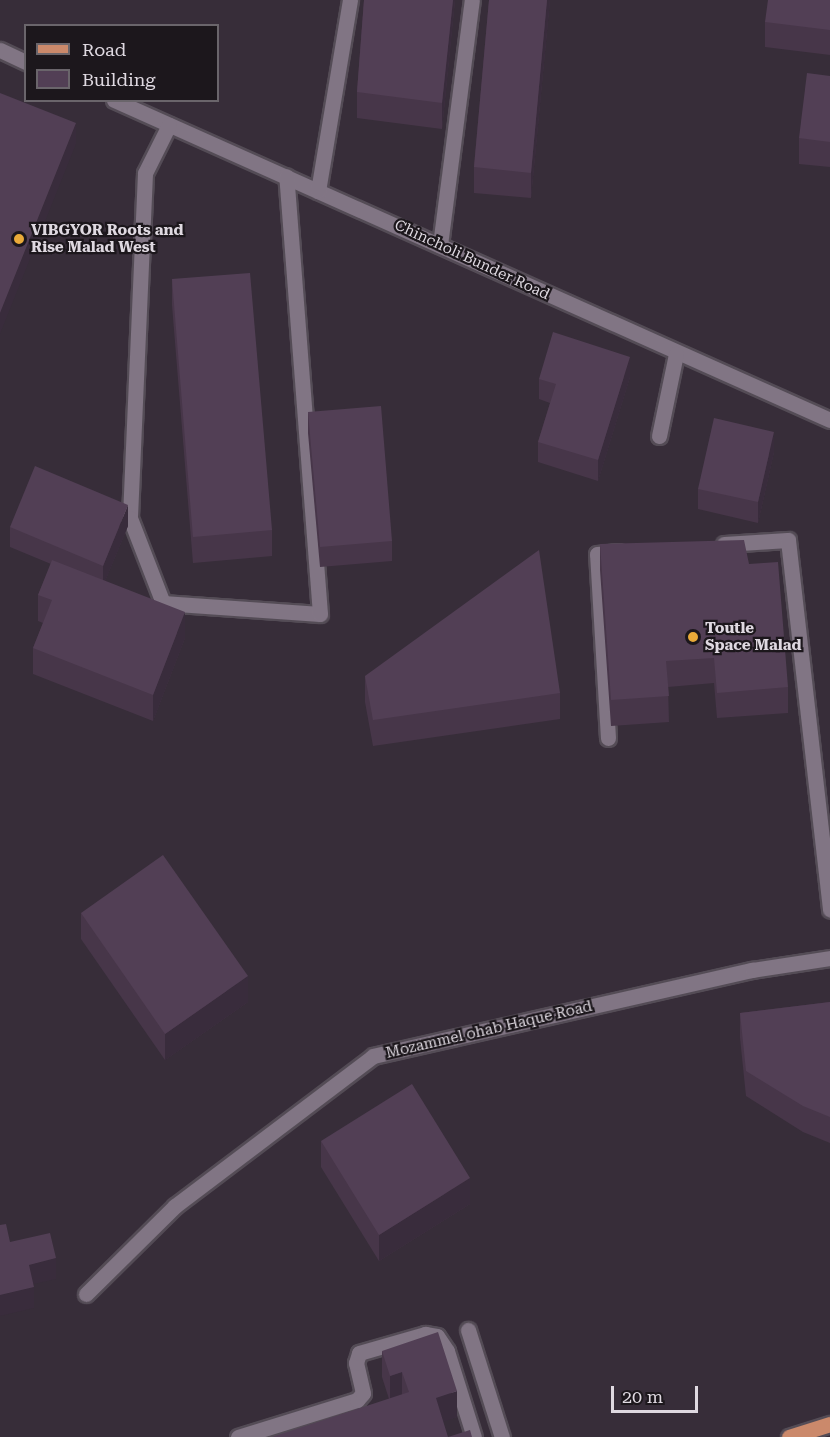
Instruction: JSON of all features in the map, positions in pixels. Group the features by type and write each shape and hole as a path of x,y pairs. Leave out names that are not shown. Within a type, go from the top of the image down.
{"main road":[{"path":"789,1437 830,1424"}],"street":[{"path":"318,191 350,0"},
{"path":"440,245 472,0"},
{"path":"0,50 24,61"},
{"name":"Chincholi Bunder Road","path":"118,102 440,245 676,354 830,420"},
{"path":"169,125 145,173 130,518 163,603 320,614 286,176"},
{"path":"659,436 676,354"},
{"path":"704,546 788,540 830,910"},
{"path":"608,738 597,554 633,551"},
{"name":"Mozammel ohab Haque Road","path":"86,1294 175,1206 373,1056 752,970 830,957"},
{"path":"468,1330 502,1437"},
{"path":"238,1437 357,1400 363,1393 356,1363 360,1353 425,1334 437,1336 447,1351 474,1437"}],"building":[{"path":"364,0 453,0 442,103 357,92"},
{"path":"489,0 547,0 531,173 474,167"},
{"path":"768,0 830,0 830,30 765,22"},
{"path":"807,73 830,76 830,142 799,138"},
{"name":"VIBGYOR Roots and Rise Malad West","path":"0,93 76,123 0,313"},
{"path":"250,273 272,530 193,537 172,279"},
{"path":"553,332 630,357 598,460 538,442 556,384 539,379"},
{"path":"381,406 392,541 320,547 308,412"},
{"path":"714,418 774,432 758,502 698,489"},
{"path":"35,466 128,505 103,566 10,527"},
{"name":"Toutle Space Malad","path":"744,540 749,564 778,562 788,687 717,693 714,658 666,661 669,696 611,700 600,544"},
{"path":"539,550 560,693 373,720 365,676"},
{"path":"52,560 185,612 153,695 33,648 52,600 38,595"},
{"path":"163,855 248,976 165,1034 81,913"},
{"path":"830,1002 830,1117 803,1106 746,1071 740,1013"},
{"path":"412,1084 470,1178 379,1235 321,1141"},
{"path":"6,1224 10,1242 50,1233 56,1258 29,1265 34,1287 0,1295 0,1225"},
{"path":"438,1332 457,1391 436,1398 448,1437 272,1437 409,1392 402,1372 390,1376 382,1351"},
{"path":"470,1430 472,1437 448,1437"}],"place":[{"name":"VIBGYOR Roots and Rise Malad West","path":"19,239"},
{"name":"Toutle Space Malad","path":"693,637"}]}
